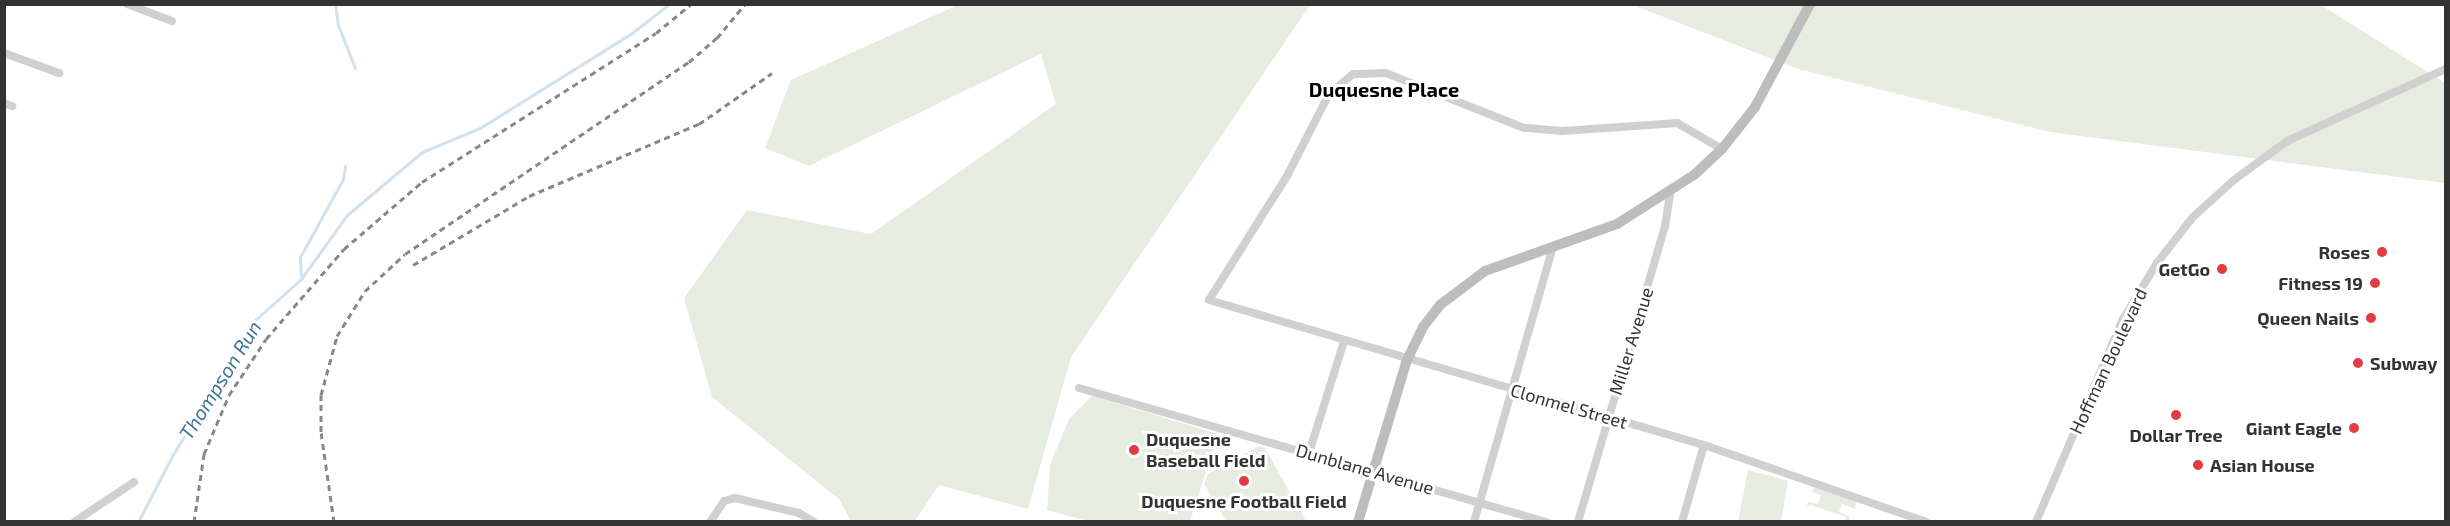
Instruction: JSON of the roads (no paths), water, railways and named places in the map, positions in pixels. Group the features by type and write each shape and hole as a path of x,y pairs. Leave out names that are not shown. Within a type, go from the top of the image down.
{"street":[{"path":"127,4 172,21"},
{"path":"1358,522 1407,360 1432,315 1462,286 1500,264 1617,224 1670,194 1722,149 1764,92 1810,4"},
{"path":"4,53 59,73"},
{"name":"Hoffman Boulevard","path":"2036,522 2123,319 2157,263 2193,218 2234,180 2287,141 2445,69"},
{"name":"Clonmel Street","path":"1722,149 1677,123 1562,131 1524,128 1401,78 1366,71 1344,78 1329,94 1287,176 1240,246 1209,300 1704,446 1926,522"},
{"name":"Miller Avenue","path":"1578,522 1665,226 1670,194"},
{"path":"1474,522 1553,247"},
{"path":"1309,453 1344,341"},
{"name":"Dunblane Avenue","path":"1078,388 1546,522"},
{"path":"1682,522 1704,446"},
{"path":"74,522 134,482"},
{"path":"710,522 724,501 735,498 799,513 814,522"}],"waterway":[{"path":"335,4 338,25 355,68"},
{"name":"Thompson Run","path":"138,522 172,456 255,320 301,279 347,215 422,152 480,128 632,33 669,4"},
{"path":"301,276 300,257 343,179 345,166"}],"railway":[{"path":"194,522 204,454 229,395 266,339 344,249 422,182 656,33 691,4"},
{"path":"334,522 321,432 321,395 337,336 365,291 405,254 689,62 717,38 745,4"},
{"path":"413,265 529,196 699,124 772,73"}],"place":[{"name":"Roses","path":"2382,252"},
{"name":"GetGo","path":"2222,269"},
{"name":"Fitness 19","path":"2375,283"},
{"name":"Queen Nails","path":"2371,318"},
{"name":"Subway","path":"2358,363"},
{"name":"Dollar Tree","path":"2176,415"},
{"name":"Giant Eagle","path":"2354,428"},
{"name":"Duquesne Baseball Field","path":"1134,450"},
{"name":"Asian House","path":"2198,465"},
{"name":"Duquesne Football Field","path":"1244,481"}],"district":[{"name":"Duquesne Place","path":"1384,89"}]}
